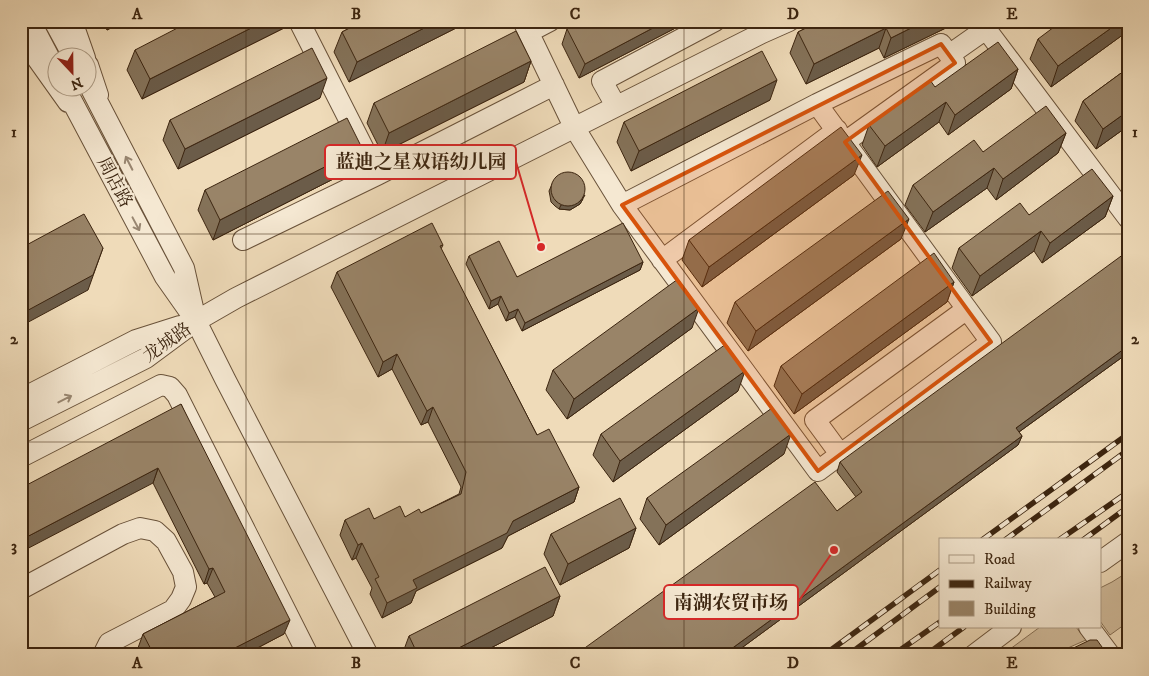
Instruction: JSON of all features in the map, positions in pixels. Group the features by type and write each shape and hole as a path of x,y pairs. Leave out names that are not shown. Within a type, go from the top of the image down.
{"street":[{"path":"30,21 48,54"},
{"path":"54,21 69,48"},
{"path":"72,21 81,48"},
{"path":"299,21 376,175"},
{"path":"550,21 526,27 574,127 622,205 818,471 991,342 818,104"},
{"path":"616,106 602,81 715,21"},
{"path":"368,655 196,321 236,298 616,106 757,27 789,21"},
{"path":"949,55 983,25 1128,218"},
{"path":"21,36 86,128"},
{"path":"622,205 818,104 942,44 954,63 841,136 662,260"},
{"path":"243,240 554,85"},
{"path":"98,94 106,118"},
{"name":"周店路","path":"70,98 164,277 196,321"},
{"name":"周店路","path":"96,98 184,268 196,321"},
{"path":"840,454 815,420 967,309"},
{"name":"龙城路","path":"21,399 136,340 196,321"},
{"name":"龙城路","path":"21,421 146,358 196,321"},
{"path":"21,457 161,385 170,387 177,395 303,653"},
{"path":"21,589 123,534 140,528 155,531 166,541 183,572 186,587 181,599 172,610 109,644 103,655"},
{"path":"1102,561 1128,542"},
{"path":"974,655 1010,628"},
{"path":"1090,628 1110,655"}],"highlighted area":[{"path":"941,44 955,63 845,142 991,342 818,471 622,205"}],"shaded area":[{"path":"1128,572 1128,622 1110,635 1102,624 1102,587"},
{"path":"1039,628 1077,628 1086,640 1052,655 1002,655"}],"building":[{"path":"191,21 265,21 150,79 135,50"},
{"path":"363,21 438,21 357,62 342,32"},
{"path":"582,21 666,21 585,64 567,29"},
{"path":"820,21 925,21 891,38 886,28 814,64 798,32"},
{"path":"1062,21 1121,21 1058,66 1038,39"},
{"path":"516,31 531,61 389,133 374,103"},
{"path":"998,42 1018,69 955,115 946,102 885,146 869,125 930,80 935,87"},
{"path":"312,48 327,78 185,149 170,120"},
{"path":"762,51 777,80 639,151 624,122"},
{"path":"1128,68 1128,111 1103,129 1083,101"},
{"path":"1046,106 1066,133 1003,179 994,168 933,212 913,185 974,140 983,152"},
{"path":"347,118 362,148 220,220 205,190"},
{"path":"841,127 862,155 709,267 689,240"},
{"path":"1092,169 1113,196 1050,243 1041,231 980,276 959,248 1020,203 1029,215"},
{"path":"568,172 575,173 580,177 584,182 584,196 580,201 575,205 568,206 561,205 556,201 552,196 551,189 552,182 556,177 561,173"},
{"path":"888,191 909,219 756,331 735,302"},
{"path":"84,214 103,248 93,275 21,314 21,248"},
{"path":"432,223 443,245 440,246 537,435 549,429 579,487 513,521 507,533 413,580 417,588 387,603 375,579 379,577 362,543 358,545 345,520 369,508 374,519 400,506 405,517 419,509 421,513 461,494 466,472 433,407 427,411 397,354 383,362 337,272"},
{"path":"623,223 643,262 525,323 518,309 509,313 501,296 491,301 469,256 499,241 517,277"},
{"path":"1128,251 1128,346 1016,428 1022,436 723,655 575,655 815,482 837,511 862,492 840,462"},
{"path":"934,253 954,282 802,394 781,366"},
{"path":"678,279 699,308 574,399 553,370"},
{"path":"726,344 745,371 620,461 601,434"},
{"path":"181,404 290,620 221,655 154,655 143,634 225,592 213,568 209,569 158,468 21,540 21,488"},
{"path":"772,408 791,434 666,525 647,498"},
{"path":"620,498 636,528 568,564 551,534"},
{"path":"545,567 560,596 445,655 418,655 409,636"},
{"path":"1090,640 1097,640 1102,647 1101,655 1059,655"},
{"path":"300,650 303,655 290,655"}],"railway":[{"path":"985,538 1128,434"},
{"path":"1008,538 1128,450"},
{"path":"1062,538 1128,492"},
{"path":"1086,538 1128,507"},
{"path":"824,655 939,571"},
{"path":"848,655 939,588"},
{"path":"893,655 939,623"},
{"path":"926,655 963,628"}],"place":[{"name":"蓝迪之星双语幼儿园","path":"541,247"},
{"name":"南湖农贸市场","path":"834,550"}]}
